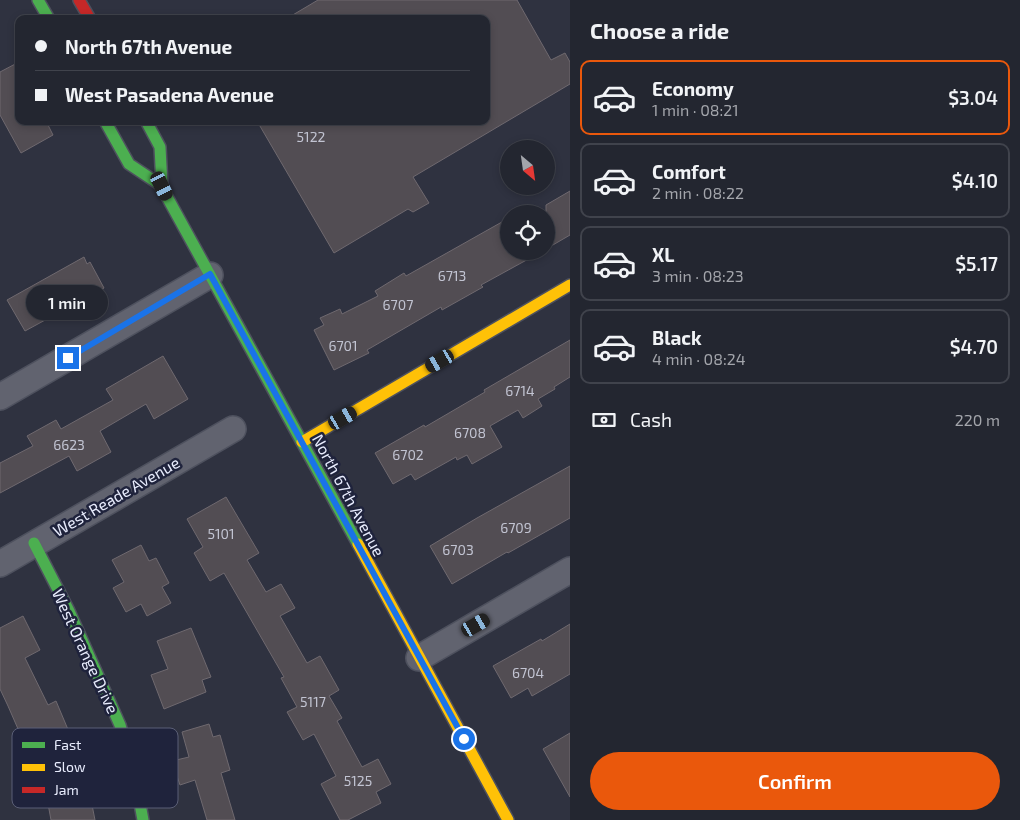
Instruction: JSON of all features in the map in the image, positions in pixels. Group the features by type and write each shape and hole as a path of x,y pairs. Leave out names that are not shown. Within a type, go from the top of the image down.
{"main road":[{"path":"38,0 46,15"},
{"path":"80,0 88,15"},
{"name":"North 67th Avenue","path":"107,125 129,164 162,186"},
{"name":"North 67th Avenue","path":"148,125 160,147 162,186 508,820"},
{"path":"302,442 570,285"},
{"name":"West Orange Drive","path":"34,543 69,611 121,728"}],"street":[{"path":"0,397 210,274"},
{"name":"West Reade Avenue","path":"0,564 233,430"},
{"path":"419,658 570,570"}],"building":[{"path":"318,0 517,0 551,60 565,53 570,62 570,84 413,177 429,203 413,212 408,209 334,253 259,125 490,125 490,15 293,15"},
{"path":"15,64 15,125 48,125 53,135 21,153 0,115 0,72"},
{"path":"570,191 570,235 555,244 555,205 546,205"},
{"path":"500,223 500,260 527,260 481,285 483,287 442,310 441,307 367,350 369,353 334,370 314,330 324,325 320,318 340,309 342,314 378,296 375,291 404,273 406,276"},
{"path":"84,257 87,264 90,262 104,288 25,331 7,300"},
{"path":"570,340 570,377 538,399 542,406 523,418 518,410 490,426 502,447 472,464 467,455 457,460 456,457 415,480 411,474 393,484 375,453 424,425 425,427"},
{"path":"163,356 188,399 154,419 146,404 100,431 111,452 77,471 69,456 0,493 0,463 33,446 27,436 56,420 61,429 113,400 106,389"},
{"path":"570,466 570,518 452,584 430,546"},
{"path":"226,497 259,553 247,560 266,592 281,584 295,608 280,616 307,663 320,656 339,690 329,696 342,718 337,721 362,767 378,759 391,784 376,792 381,803 348,820 340,820 321,784 336,776 314,734 303,740 287,712 297,707 281,678 284,677 224,573 210,581 194,553 203,547 187,519"},
{"path":"141,545 149,561 156,558 169,583 162,587 171,603 147,616 141,604 126,612 113,588 124,582 112,560"},
{"path":"23,616 40,650 25,658 48,705 56,701 67,728 18,728 0,689 0,628"},
{"path":"570,624 570,674 532,696 528,688 511,698 493,666 541,639 542,641"},
{"path":"191,628 211,677 202,680 206,692 164,709 151,675 168,669 157,641"},
{"path":"209,724 213,737 220,735 230,770 221,773 235,820 207,820 195,780 180,785 178,779 178,760 189,757 182,732"},
{"path":"570,733 570,797 543,749"},
{"path":"49,808 93,808 95,820 51,820"}],"traffic: fast":[{"path":"38,0 47,15"},
{"path":"107,125 129,164 162,186"},
{"path":"148,125 160,147 162,186 166,195 358,544"},
{"path":"34,543 69,611 121,728"},
{"path":"141,808 143,820"}],"traffic: slow":[{"path":"302,442 570,285"},
{"path":"358,544 508,820"}],"traffic: jam":[{"path":"79,0 88,15"}],"route":[{"path":"68,358 210,274 464,739"}]}
